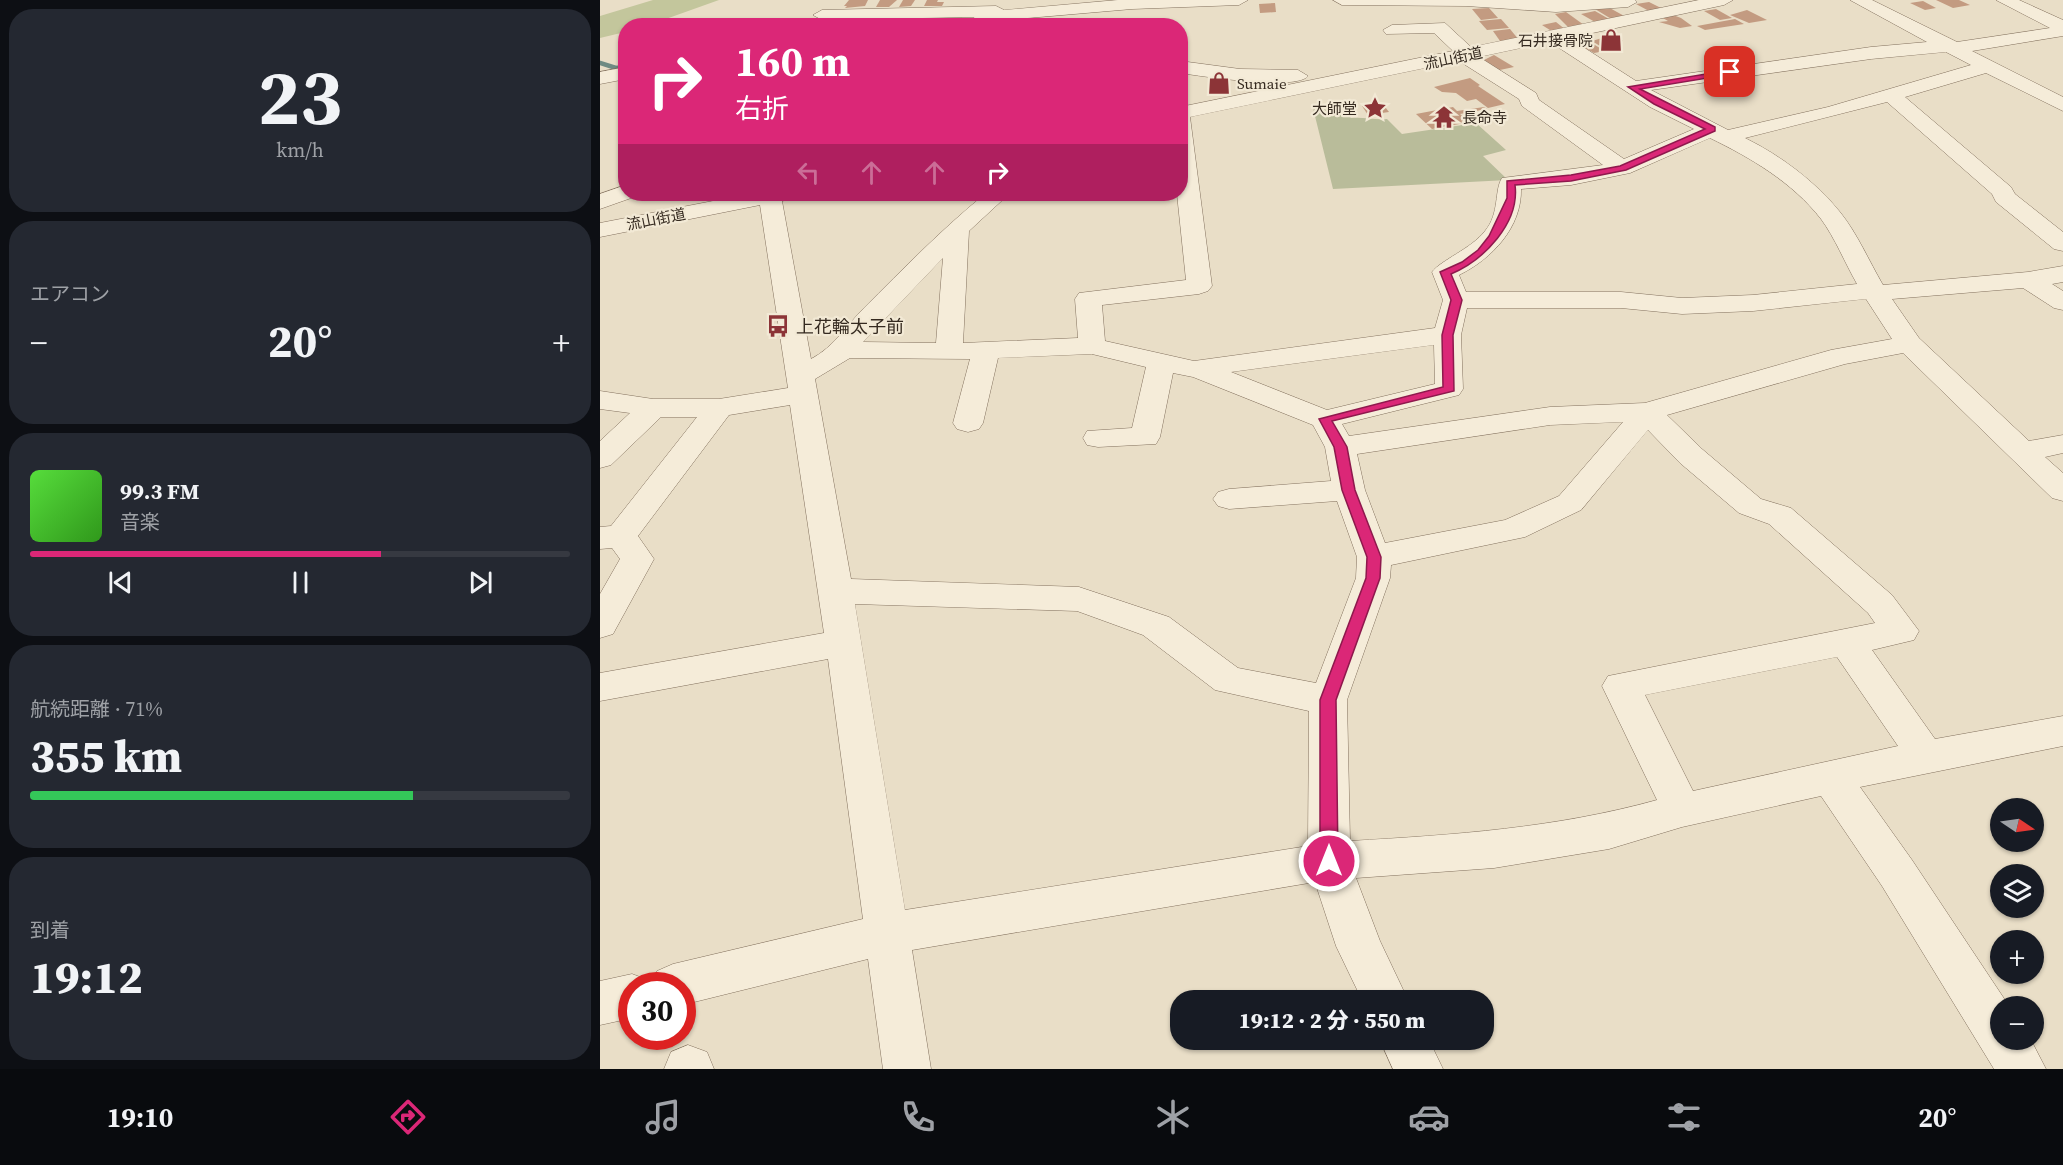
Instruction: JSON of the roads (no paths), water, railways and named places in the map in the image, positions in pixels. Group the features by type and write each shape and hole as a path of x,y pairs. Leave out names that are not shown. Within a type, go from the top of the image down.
{"street":[{"path":"981,18 1022,0"},
{"path":"872,18 952,8 981,18 1131,2 1239,0"},
{"path":"1342,0 1466,1 1556,8 1639,0"},
{"path":"1384,0 1392,30 1407,67"},
{"name":"流山街道","path":"1188,113 1724,0"},
{"path":"1859,0 2063,105"},
{"path":"2005,0 2063,29"},
{"path":"1129,18 1131,2"},
{"path":"822,15 842,18"},
{"path":"1392,30 1439,27 1449,40 1458,44 1466,55 1529,97 1529,102 1622,168"},
{"path":"1632,87 1870,53 1953,47 2063,29"},
{"path":"1555,37 1657,103 1720,132 1762,155 1831,216 1874,292 1909,344 2063,491"},
{"path":"1333,433 1449,389 1447,335 1456,300 1445,272 1466,264 1494,237 1512,198 1510,183 1571,178 1622,168 1720,132 1833,112 1989,66"},
{"path":"1188,68 1240,75 1356,78"},
{"path":"600,78 618,75"},
{"path":"1891,95 1971,163 2003,192 2004,196 2063,244"},
{"path":"1092,346 1088,299 1198,286 1188,191"},
{"name":"流山街道","path":"600,230 746,201"},
{"path":"777,201 801,385 836,591 885,934 907,1069"},
{"path":"600,400 653,408 719,408 801,385 837,356 869,318 957,229 990,201"},
{"path":"949,349 957,229"},
{"path":"1456,300 1621,300 1682,306 1753,303 2028,280 2063,274"},
{"path":"2028,280 2063,302"},
{"path":"1194,369 1447,335"},
{"path":"842,350 986,350 1092,346 1194,369 1333,433 1550,416 1647,412 1841,356 1909,344"},
{"path":"968,423 986,350"},
{"path":"1098,438 1145,437 1161,361"},
{"path":"600,458 653,408"},
{"path":"600,625 637,559 611,537 719,408"},
{"path":"1374,557 1513,529 1570,503 1647,412"},
{"path":"1647,412 1691,456 1750,506 1780,516 1880,604 1901,631 1621,686 1682,810"},
{"path":"1333,433 1349,490 1374,557 1373,578 1328,700 1329,861 1359,946 1380,990"},
{"path":"2021,452 2063,444"},
{"path":"1229,499 1349,490"},
{"path":"836,591 1079,599 1156,626 1228,680 1328,700"},
{"path":"600,687 843,643"},
{"path":"1847,643 1926,756"},
{"path":"696,980 885,934 1329,861 1494,850 1609,831 1682,810 1830,777 1926,756 2063,731"},
{"path":"1830,777 1897,873 1990,1019"},
{"path":"600,1003 618,999"},
{"path":"1409,1050 1419,1069"},
{"path":"2010,1050 2022,1069"}],"waterway":[{"path":"600,63 618,68"}],"place":[{"name":"石井接骨院","path":"1611,40"},
{"name":"Sumaie","path":"1219,83"},
{"name":"大師堂","path":"1375,108"},
{"name":"長命寺","path":"1444,117"},
{"name":"上花輪太子前","path":"778,326"}]}
